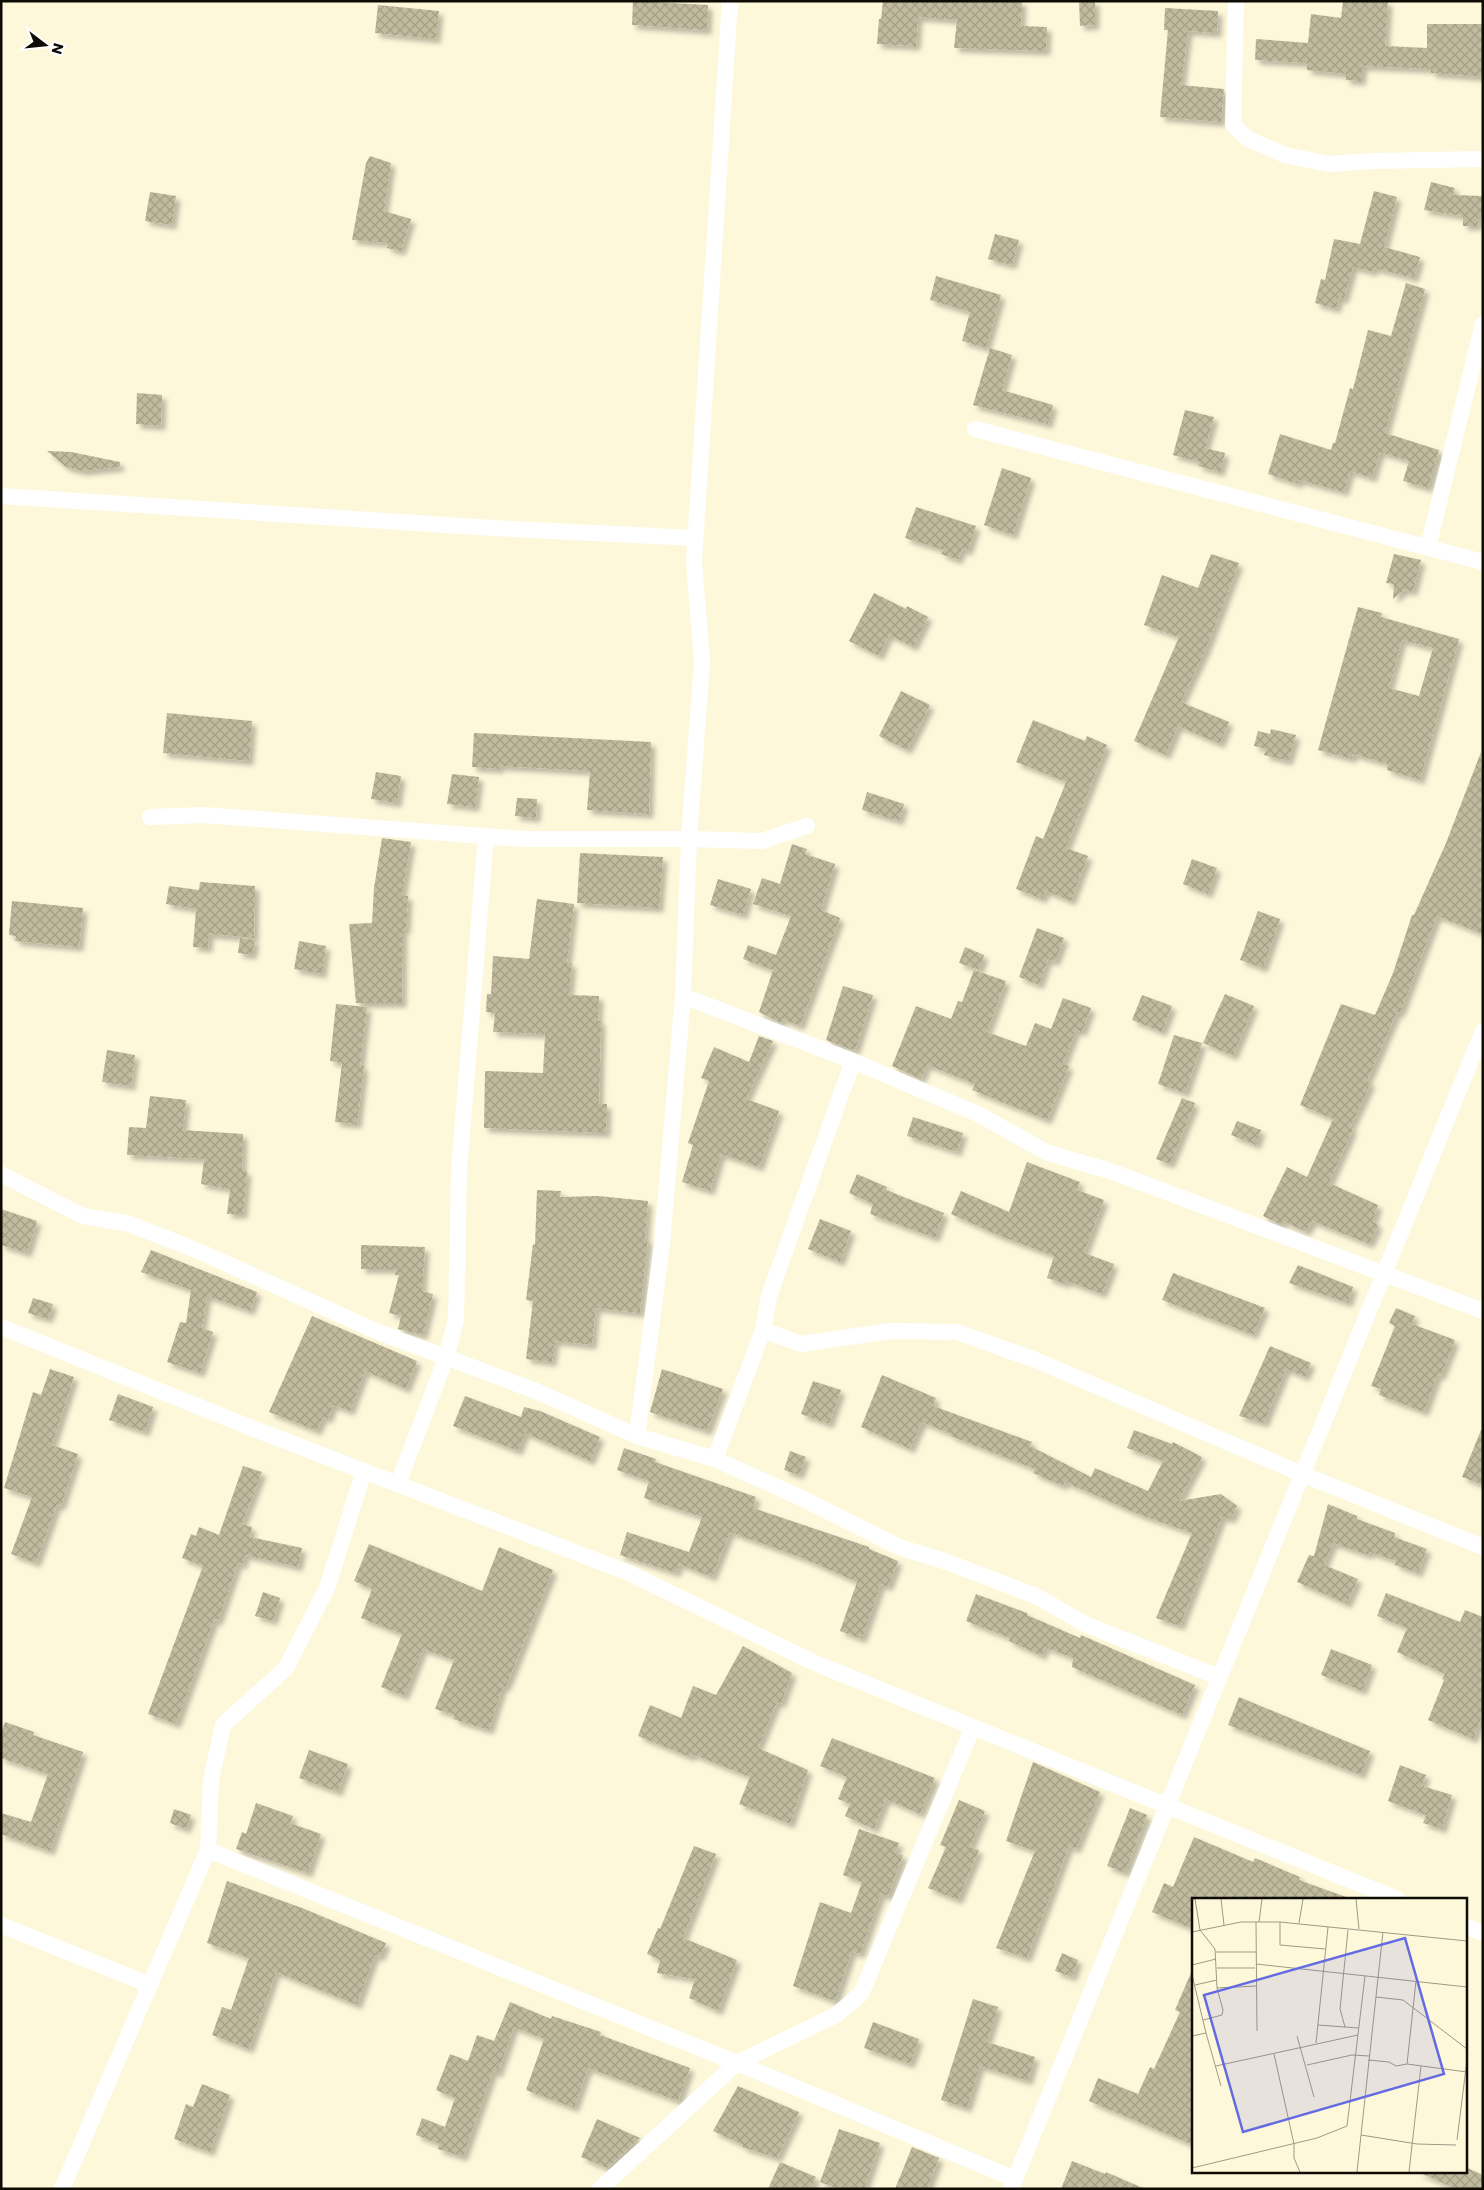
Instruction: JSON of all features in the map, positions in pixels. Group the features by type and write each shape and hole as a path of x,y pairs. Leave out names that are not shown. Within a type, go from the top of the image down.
{"street":[{"path":"637,1436 662,1244 683,996 689,839 702,662 694,561 695,538 730,1"},
{"path":"1236,1 1233,126 1248,139 1285,155 1329,164 1373,160 1483,159"},
{"path":"1428,548 1483,324"},
{"path":"975,429 1483,562"},
{"path":"1,496 492,528 695,538"},
{"path":"150,818 204,815 523,839 689,839 762,842 807,826"},
{"path":"398,1484 446,1358 456,1320 459,1171 486,836"},
{"path":"683,996 853,1061 978,1114 1046,1152 1113,1172 1483,1311"},
{"path":"208,1850 738,2063 1013,2184 1483,1031"},
{"path":"715,1459 763,1330 769,1296 853,1061"},
{"path":"1,1174 83,1216 130,1224 203,1253 376,1331 536,1391 637,1436 715,1459 801,1498 899,1547 947,1562 1036,1596 1087,1625 1219,1677"},
{"path":"1,1327 364,1471 629,1573 815,1663 1395,1898"},
{"path":"763,1330 801,1344 890,1331 957,1332 1033,1359 1302,1474 1483,1547"},
{"path":"62,2189 208,1850 211,1780 223,1725 286,1668 327,1588 364,1471"},
{"path":"600,2189 738,2063 836,2015 861,1994 973,1727"},
{"path":"1,1925 150,1985"},
{"path":"1466,1926 1483,1934"}],"building":[{"path":"633,1 708,5 707,30 632,25"},
{"path":"883,1 1022,1 1021,26 1047,27 1046,51 954,48 957,20 918,17 916,46 877,44"},
{"path":"1079,1 1095,1 1095,25 1080,26"},
{"path":"1343,1 1388,1 1385,46 1427,48 1427,24 1483,24 1483,77 1431,73 1431,69 1363,66 1361,81 1346,80 1346,74 1307,70 1307,63 1255,60 1256,39 1308,43 1311,14 1341,18"},
{"path":"378,5 439,11 436,39 375,33"},
{"path":"1165,8 1218,11 1217,33 1188,31 1181,85 1224,89 1221,122 1160,117 1168,30 1164,30"},
{"path":"370,156 391,163 384,211 411,219 401,251 387,248 388,243 352,240 366,163"},
{"path":"1431,182 1455,188 1453,195 1483,196 1483,216 1479,216 1478,226 1463,226 1463,216 1424,210"},
{"path":"1374,191 1397,197 1384,247 1420,257 1414,278 1374,268 1373,272 1353,267 1344,299 1339,298 1336,309 1315,303 1321,279 1325,280 1334,239 1360,244"},
{"path":"150,192 176,196 172,225 145,221"},
{"path":"995,234 1019,240 1012,265 988,259"},
{"path":"936,276 1001,295 986,348 962,341 970,312 930,300"},
{"path":"1406,283 1425,289 1385,433 1439,450 1428,488 1403,481 1409,461 1380,452 1372,478 1350,471 1344,492 1299,480 1298,484 1268,474 1280,434 1331,450 1333,443 1335,443 1350,388 1353,389 1368,330 1391,336"},
{"path":"990,348 1012,355 1002,390 1053,405 1048,424 973,405"},
{"path":"137,393 162,395 161,426 136,424"},
{"path":"1185,410 1214,417 1205,448 1225,453 1220,472 1198,466 1200,462 1173,455"},
{"path":"47,451 71,452 120,462 120,467 82,471 66,467"},
{"path":"1002,468 1031,478 1013,535 984,525"},
{"path":"916,507 976,526 968,551 962,549 958,560 941,554 943,550 905,538"},
{"path":"1211,554 1239,563 1206,649 1181,702 1229,722 1220,744 1178,726 1166,755 1134,741 1179,637 1144,625 1162,575 1198,588"},
{"path":"1394,554 1421,560 1413,591 1404,590 1393,599 1394,584 1386,583"},
{"path":"874,593 906,609 907,606 928,617 913,647 889,635 879,656 849,641"},
{"path":"1358,607 1382,613 1381,617 1459,639 1420,780 1387,770 1388,764 1353,754 1352,759 1318,750","holes":["1402,640 1433,648 1419,696 1389,688"]},
{"path":"901,691 930,705 907,750 879,736"},
{"path":"167,713 252,721 249,761 163,753"},
{"path":"1033,720 1085,741 1087,736 1107,745 1066,848 1088,856 1071,901 1046,891 1042,899 1016,889 1036,836 1043,839 1066,782 1016,762"},
{"path":"1271,729 1296,735 1288,761 1264,755 1266,749 1254,746 1258,731 1270,734"},
{"path":"474,733 651,742 649,814 587,810 590,771 499,766 499,769 472,767"},
{"path":"1481,752 1483,934 1437,916 1400,1013 1397,1012 1367,1081 1371,1083 1350,1128 1353,1129 1329,1183 1378,1205 1373,1220 1378,1226 1369,1244 1312,1221 1306,1232 1283,1221 1281,1225 1263,1216 1287,1167 1307,1177 1333,1119 1300,1105 1341,1004 1375,1015 1393,973 1412,915 1414,915 1446,843"},
{"path":"376,772 401,776 397,803 371,799"},
{"path":"452,774 479,777 475,807 447,804"},
{"path":"867,792 904,804 899,821 862,810"},
{"path":"517,798 537,799 536,818 515,816"},
{"path":"382,838 411,842 402,895 408,896 406,930 403,929 402,1003 356,1003 349,924 372,923 374,888"},
{"path":"792,844 807,849 805,854 835,864 821,910 840,918 800,1026 782,1019 781,1023 759,1012 773,970 743,959 748,945 776,955 791,916 753,904 762,878 780,884"},
{"path":"580,853 663,857 659,908 577,903"},
{"path":"1192,859 1217,868 1208,894 1183,884"},
{"path":"718,879 751,889 743,915 710,905"},
{"path":"200,882 255,886 254,938 209,934 208,948 193,947 196,909 166,904 169,886 199,890"},
{"path":"537,899 574,904 567,963 572,963 569,995 599,996 598,1021 601,1021 599,1104 607,1104 606,1133 484,1128 485,1071 543,1073 545,1034 493,1032 495,1013 486,1012 487,994 491,994 493,956 529,959"},
{"path":"12,901 83,908 79,947 15,941 16,936 9,935"},
{"path":"1258,911 1280,919 1263,968 1240,960"},
{"path":"1037,928 1064,938 1055,962 1048,959 1039,985 1019,977"},
{"path":"240,938 255,940 252,955 238,953"},
{"path":"299,941 326,946 322,974 294,969"},
{"path":"965,947 984,955 979,970 959,963"},
{"path":"974,970 1006,981 987,1032 1026,1046 1035,1023 1051,1029 1063,998 1091,1008 1082,1032 1076,1030 1063,1064 1069,1066 1047,1120 972,1090 975,1084 927,1065 921,1079 892,1066 916,1006 951,1019 958,1001 962,1002"},
{"path":"843,986 873,995 855,1051 826,1040"},
{"path":"1225,994 1254,1006 1233,1056 1203,1043"},
{"path":"1142,995 1172,1006 1162,1032 1132,1020"},
{"path":"336,1004 367,1007 360,1066 364,1066 357,1124 335,1122 342,1063 330,1061"},
{"path":"1174,1035 1202,1043 1185,1093 1158,1084"},
{"path":"759,1036 773,1041 746,1099 779,1111 759,1167 721,1154 710,1191 682,1182 693,1145 688,1143 709,1081 701,1078 714,1047 749,1062"},
{"path":"107,1050 135,1055 131,1086 102,1082"},
{"path":"150,1096 186,1100 183,1130 243,1134 242,1171 247,1171 243,1214 227,1214 230,1189 201,1184 204,1159 127,1155 129,1127 146,1128"},
{"path":"1182,1098 1195,1103 1170,1164 1156,1159"},
{"path":"913,1117 963,1133 957,1152 907,1136"},
{"path":"1237,1121 1261,1130 1256,1145 1231,1135"},
{"path":"1027,1162 1080,1182 1077,1190 1104,1200 1084,1253 1114,1264 1102,1294 1067,1281 1066,1284 1047,1278 1054,1256 1000,1236 951,1214 961,1191 1009,1212"},
{"path":"857,1174 887,1187 886,1190 944,1213 935,1238 870,1214 873,1204 849,1193"},
{"path":"537,1190 561,1191 560,1197 598,1196 648,1201 645,1239 648,1239 640,1313 596,1308 592,1345 555,1341 552,1362 526,1359 533,1301 526,1300 533,1244 535,1245"},
{"path":"1,1209 37,1221 27,1253 1,1245"},
{"path":"820,1219 851,1231 840,1262 808,1249"},
{"path":"361,1245 425,1247 422,1291 433,1294 423,1335 398,1329 401,1316 389,1313 399,1275 395,1275 396,1269 361,1269"},
{"path":"151,1250 257,1292 250,1311 207,1296 202,1328 213,1332 200,1373 167,1362 180,1322 186,1323 191,1290 141,1272"},
{"path":"1298,1265 1353,1287 1348,1303 1289,1283"},
{"path":"1173,1273 1265,1308 1253,1335 1162,1300"},
{"path":"33,1298 53,1304 48,1319 28,1313"},
{"path":"1396,1308 1415,1316 1412,1324 1455,1340 1441,1376 1438,1374 1424,1412 1379,1395 1381,1389 1371,1386 1395,1326 1389,1323"},
{"path":"312,1316 417,1361 406,1389 365,1371 350,1411 333,1405 328,1419 323,1417 317,1431 269,1412"},
{"path":"1270,1346 1311,1363 1305,1377 1286,1369 1264,1423 1239,1416"},
{"path":"50,1369 74,1377 52,1445 78,1454 61,1506 57,1505 36,1563 11,1554 32,1497 4,1488 33,1392 41,1395"},
{"path":"662,1369 723,1389 707,1431 650,1412"},
{"path":"882,1375 936,1398 933,1406 1032,1442 1030,1446 1091,1477 1095,1468 1148,1491 1163,1461 1127,1448 1134,1430 1172,1444 1173,1442 1202,1457 1179,1501 1221,1494 1237,1506 1231,1519 1222,1517 1180,1626 1156,1618 1192,1533 1138,1514 1065,1482 1063,1486 1033,1473 1035,1469 951,1436 951,1434 922,1422 910,1449 861,1427"},
{"path":"813,1381 841,1390 829,1424 801,1414"},
{"path":"118,1394 153,1407 145,1432 109,1420"},
{"path":"465,1396 521,1417 524,1407 540,1411 600,1437 590,1461 525,1433 518,1451 453,1426"},
{"path":"1481,1430 1483,1430 1483,1485 1462,1477"},
{"path":"624,1448 656,1459 655,1462 756,1497 753,1508 869,1547 869,1549 898,1561 888,1587 881,1584 862,1639 840,1631 857,1582 805,1559 730,1532 712,1577 679,1564 676,1573 620,1555 627,1532 689,1552 702,1517 644,1498 649,1481 617,1470"},
{"path":"790,1451 806,1457 799,1475 784,1470"},
{"path":"243,1466 262,1472 242,1524 252,1527 250,1537 302,1548 298,1567 245,1555 243,1565 238,1563 218,1621 214,1620 176,1724 148,1714 203,1566 182,1558 191,1534 196,1536 199,1527 219,1535"},
{"path":"1328,1504 1357,1516 1357,1519 1395,1533 1394,1537 1427,1549 1418,1573 1395,1565 1396,1561 1370,1552 1368,1555 1333,1543 1324,1565 1358,1579 1347,1604 1297,1582 1309,1555 1314,1556"},
{"path":"369,1544 482,1591 499,1547 553,1570 506,1687 503,1686 489,1730 453,1719 455,1715 435,1709 454,1660 423,1649 404,1696 381,1687 402,1634 361,1618 372,1589 354,1581"},
{"path":"263,1592 280,1598 273,1621 255,1616"},
{"path":"1386,1593 1460,1622 1465,1610 1483,1617 1483,1714 1473,1739 1428,1720 1445,1674 1397,1652 1407,1628 1377,1616"},
{"path":"976,1594 1027,1613 1027,1615 1080,1638 1081,1635 1195,1685 1182,1715 1072,1667 1073,1658 1045,1647 1042,1656 1009,1641 1010,1638 966,1621"},
{"path":"743,1646 792,1673 781,1704 777,1702 758,1748 808,1770 790,1824 739,1804 750,1777 692,1754 690,1757 638,1736 650,1705 681,1718 693,1686 716,1695"},
{"path":"1331,1649 1372,1665 1362,1691 1321,1675"},
{"path":"1239,1697 1370,1751 1361,1775 1228,1725"},
{"path":"5,1722 34,1732 33,1735 83,1752 50,1851 1,1834 1,1813 31,1822 48,1774 1,1758 1,1733"},
{"path":"832,1738 935,1778 920,1814 886,1799 874,1829 845,1816 850,1804 838,1799 847,1777 820,1766"},
{"path":"309,1750 348,1764 338,1792 299,1778"},
{"path":"1033,1762 1100,1792 1076,1849 1069,1846 1027,1958 996,1948 1035,1851 1006,1841"},
{"path":"1400,1765 1426,1775 1422,1786 1452,1795 1442,1829 1423,1823 1426,1815 1388,1801"},
{"path":"959,1800 985,1811 970,1847 979,1850 958,1900 928,1888 946,1847 940,1845"},
{"path":"256,1803 293,1816 290,1823 321,1834 308,1873 236,1849 242,1832 246,1834"},
{"path":"1130,1808 1147,1815 1125,1873 1107,1866"},
{"path":"174,1809 191,1815 186,1829 170,1823"},
{"path":"859,1829 899,1843 895,1853 903,1855 888,1896 881,1894 860,1954 852,1951 835,2001 793,1986 820,1902 851,1913 862,1882 843,1875"},
{"path":"1194,1837 1253,1862 1255,1858 1300,1877 1299,1880 1346,1897 1192,1898 1192,1929 1152,1912 1164,1883 1173,1887"},
{"path":"694,1846 716,1854 683,1938 737,1960 718,2011 689,1998 695,1979 657,1973 660,1960 647,1954 658,1928 660,1929"},
{"path":"227,1881 302,1908 386,1943 380,1957 375,1955 357,2005 276,1972 249,2049 212,2035 222,2007 231,2010 249,1958 207,1943"},
{"path":"1062,1953 1078,1960 1072,1977 1055,1971"},
{"path":"1192,1970 1192,2145 1089,2101 1098,2078 1138,2094 1150,2067 1154,2069 1180,2012 1175,2010"},
{"path":"973,1999 998,2007 987,2042 1035,2057 1028,2081 980,2066 967,2108 941,2100"},
{"path":"510,2002 551,2019 552,2016 601,2032 600,2035 690,2068 678,2101 588,2068 574,2108 526,2090 544,2039 514,2027 498,2073 493,2071 463,2157 438,2149 439,2144 416,2135 422,2118 445,2127 455,2098 436,2090 450,2054 468,2061 477,2035 494,2041"},
{"path":"873,2022 919,2039 910,2064 864,2048"},
{"path":"202,2084 230,2095 210,2152 174,2139 186,2104 193,2107"},
{"path":"738,2086 799,2112 777,2158 742,2147 743,2145 713,2131"},
{"path":"597,2119 640,2138 607,2168 581,2157"},
{"path":"839,2129 880,2143 864,2189 838,2189 820,2182"},
{"path":"912,2147 939,2158 927,2189 895,2189"},
{"path":"1072,2161 1105,2174 1106,2172 1145,2189 1061,2189"},
{"path":"780,2162 816,2177 811,2189 768,2189"},
{"path":"1466,2167 1483,2175 1483,2189 1456,2189 1418,2172 1466,2172"}]}
